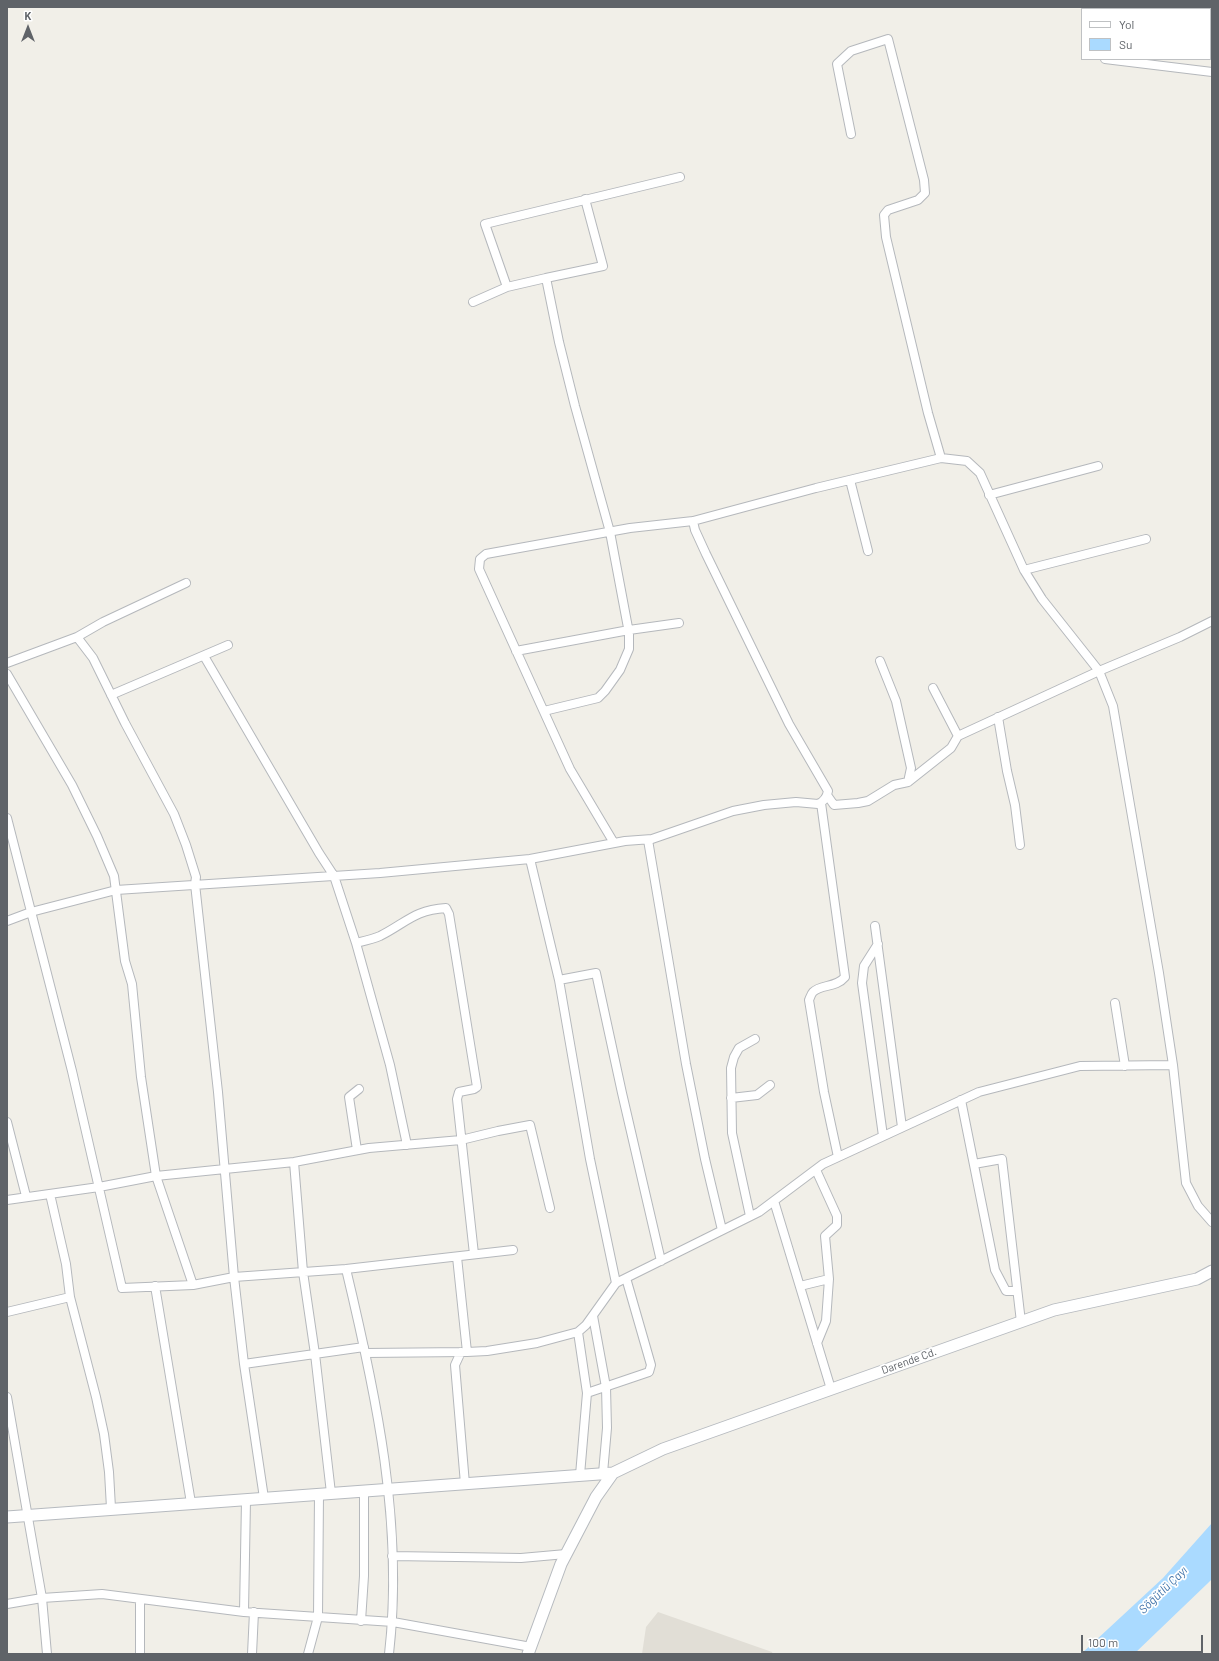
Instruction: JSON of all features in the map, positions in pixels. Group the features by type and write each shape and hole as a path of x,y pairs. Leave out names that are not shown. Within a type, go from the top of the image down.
{"street":[{"path":"851,134 837,64 851,51 888,39 924,180 925,193 918,200 888,210 884,215 886,237 928,413 941,458"},
{"path":"1113,60 1212,72"},
{"path":"507,287 485,224 680,176"},
{"path":"473,302 507,287 604,266 585,199"},
{"path":"544,711 598,698 620,670 629,650 629,630 610,532 573,399 559,342 546,278"},
{"path":"614,843 570,769 479,569 480,559 486,554 610,532 693,521 941,458 967,461 980,473 1024,570 1042,599 1099,671 1112,706 1160,973 1173,1065 1186,1183 1198,1206 1212,1222"},
{"path":"989,495 1098,466"},
{"path":"850,480 868,551"},
{"path":"7,921 31,912 116,890 395,872 530,859 614,843 648,840 733,811 781,803 821,803 827,796 828,791 789,724 706,554 695,530 693,521"},
{"path":"1024,570 1146,539"},
{"path":"7,663 78,637 103,622 186,583"},
{"path":"827,796 834,805 868,801 894,785 908,782 951,748 958,736 1099,671 1212,622"},
{"path":"516,651 629,630 679,624"},
{"path":"78,637 94,658 174,814 196,877 195,884 225,1168 234,1277 244,1364 264,1498"},
{"path":"112,695 228,645"},
{"path":"204,656 319,853 334,876 356,943 390,1064 407,1145"},
{"path":"880,660 896,701 911,768 908,782"},
{"path":"7,674 75,791 97,836 114,876 125,961 132,984 141,1077 156,1176 193,1285"},
{"path":"934,688 958,736"},
{"path":"998,717 1007,771 1015,805 1020,845"},
{"path":"821,803 844,977 834,985 821,988 813,992 809,1000 824,1092 838,1157"},
{"path":"7,818 72,1071 122,1288 193,1285 234,1277 346,1269 514,1250"},
{"path":"648,840 686,1064 705,1159 722,1230"},
{"path":"530,859 559,980 590,1159 616,1283"},
{"path":"356,943 379,936 418,913 433,909 446,908 450,914 477,1087 459,1092 457,1099 474,1254"},
{"path":"875,926 902,1127"},
{"path":"878,944 864,966 862,983 883,1136"},
{"path":"559,980 596,973 661,1261"},
{"path":"1115,1003 1125,1066"},
{"path":"750,1216 732,1133 731,1068 734,1058 740,1048 755,1039"},
{"path":"244,1364 315,1354 365,1350 487,1351 537,1343 578,1332 593,1316 616,1283 759,1212 823,1164 961,1100 979,1092 1080,1066 1173,1065"},
{"path":"732,1098 758,1095 770,1085"},
{"path":"357,1150 349,1097 359,1089"},
{"path":"961,1100 995,1270 1006,1291 1017,1291"},
{"path":"7,1122 26,1196"},
{"path":"7,1200 26,1196 99,1187 156,1176 294,1162 357,1150 461,1140 530,1125 550,1208"},
{"path":"974,1164 1002,1159 1021,1322"},
{"path":"294,1162 303,1272 315,1354 325,1494 318,1616 308,1654"},
{"path":"816,1170 837,1216 837,1225 825,1236 829,1280 826,1321 817,1343"},
{"path":"50,1194 66,1264 70,1297 96,1396 104,1434 109,1472 111,1508"},
{"path":"774,1200 831,1389"},
{"path":"457,1257 464,1352 455,1365 465,1484"},
{"path":"346,1269 365,1350 389,1489 393,1622 389,1654"},
{"name":"Darende Cd.","path":"608,1473 663,1449 1054,1310 1197,1279 1212,1272"},
{"path":"586,1393 649,1372 651,1364 626,1278"},
{"path":"800,1286 829,1280"},
{"path":"155,1286 191,1504"},
{"path":"7,1312 70,1297"},
{"path":"7,1604 42,1598 102,1594 244,1612 393,1622 530,1650 566,1554 608,1473 606,1387 593,1316"},
{"path":"578,1332 586,1393 580,1475"},
{"path":"7,1397 42,1598 47,1654"},
{"path":"7,1517 111,1508 191,1504 608,1473"},
{"path":"361,1621 364,1576 364,1491"},
{"path":"244,1612 246,1500"},
{"path":"392,1556 521,1558 566,1554"},
{"path":"140,1599 140,1654"},
{"path":"252,1654 254,1612"}],"shaded area":[{"path":"658,1612 772,1652 773,1654 642,1654 646,1627"}],"water":[{"name":"Söğütlü Çayı","path":"1212,1523 1212,1579 1207,1584 1134,1654 1081,1654 1163,1578"}]}
